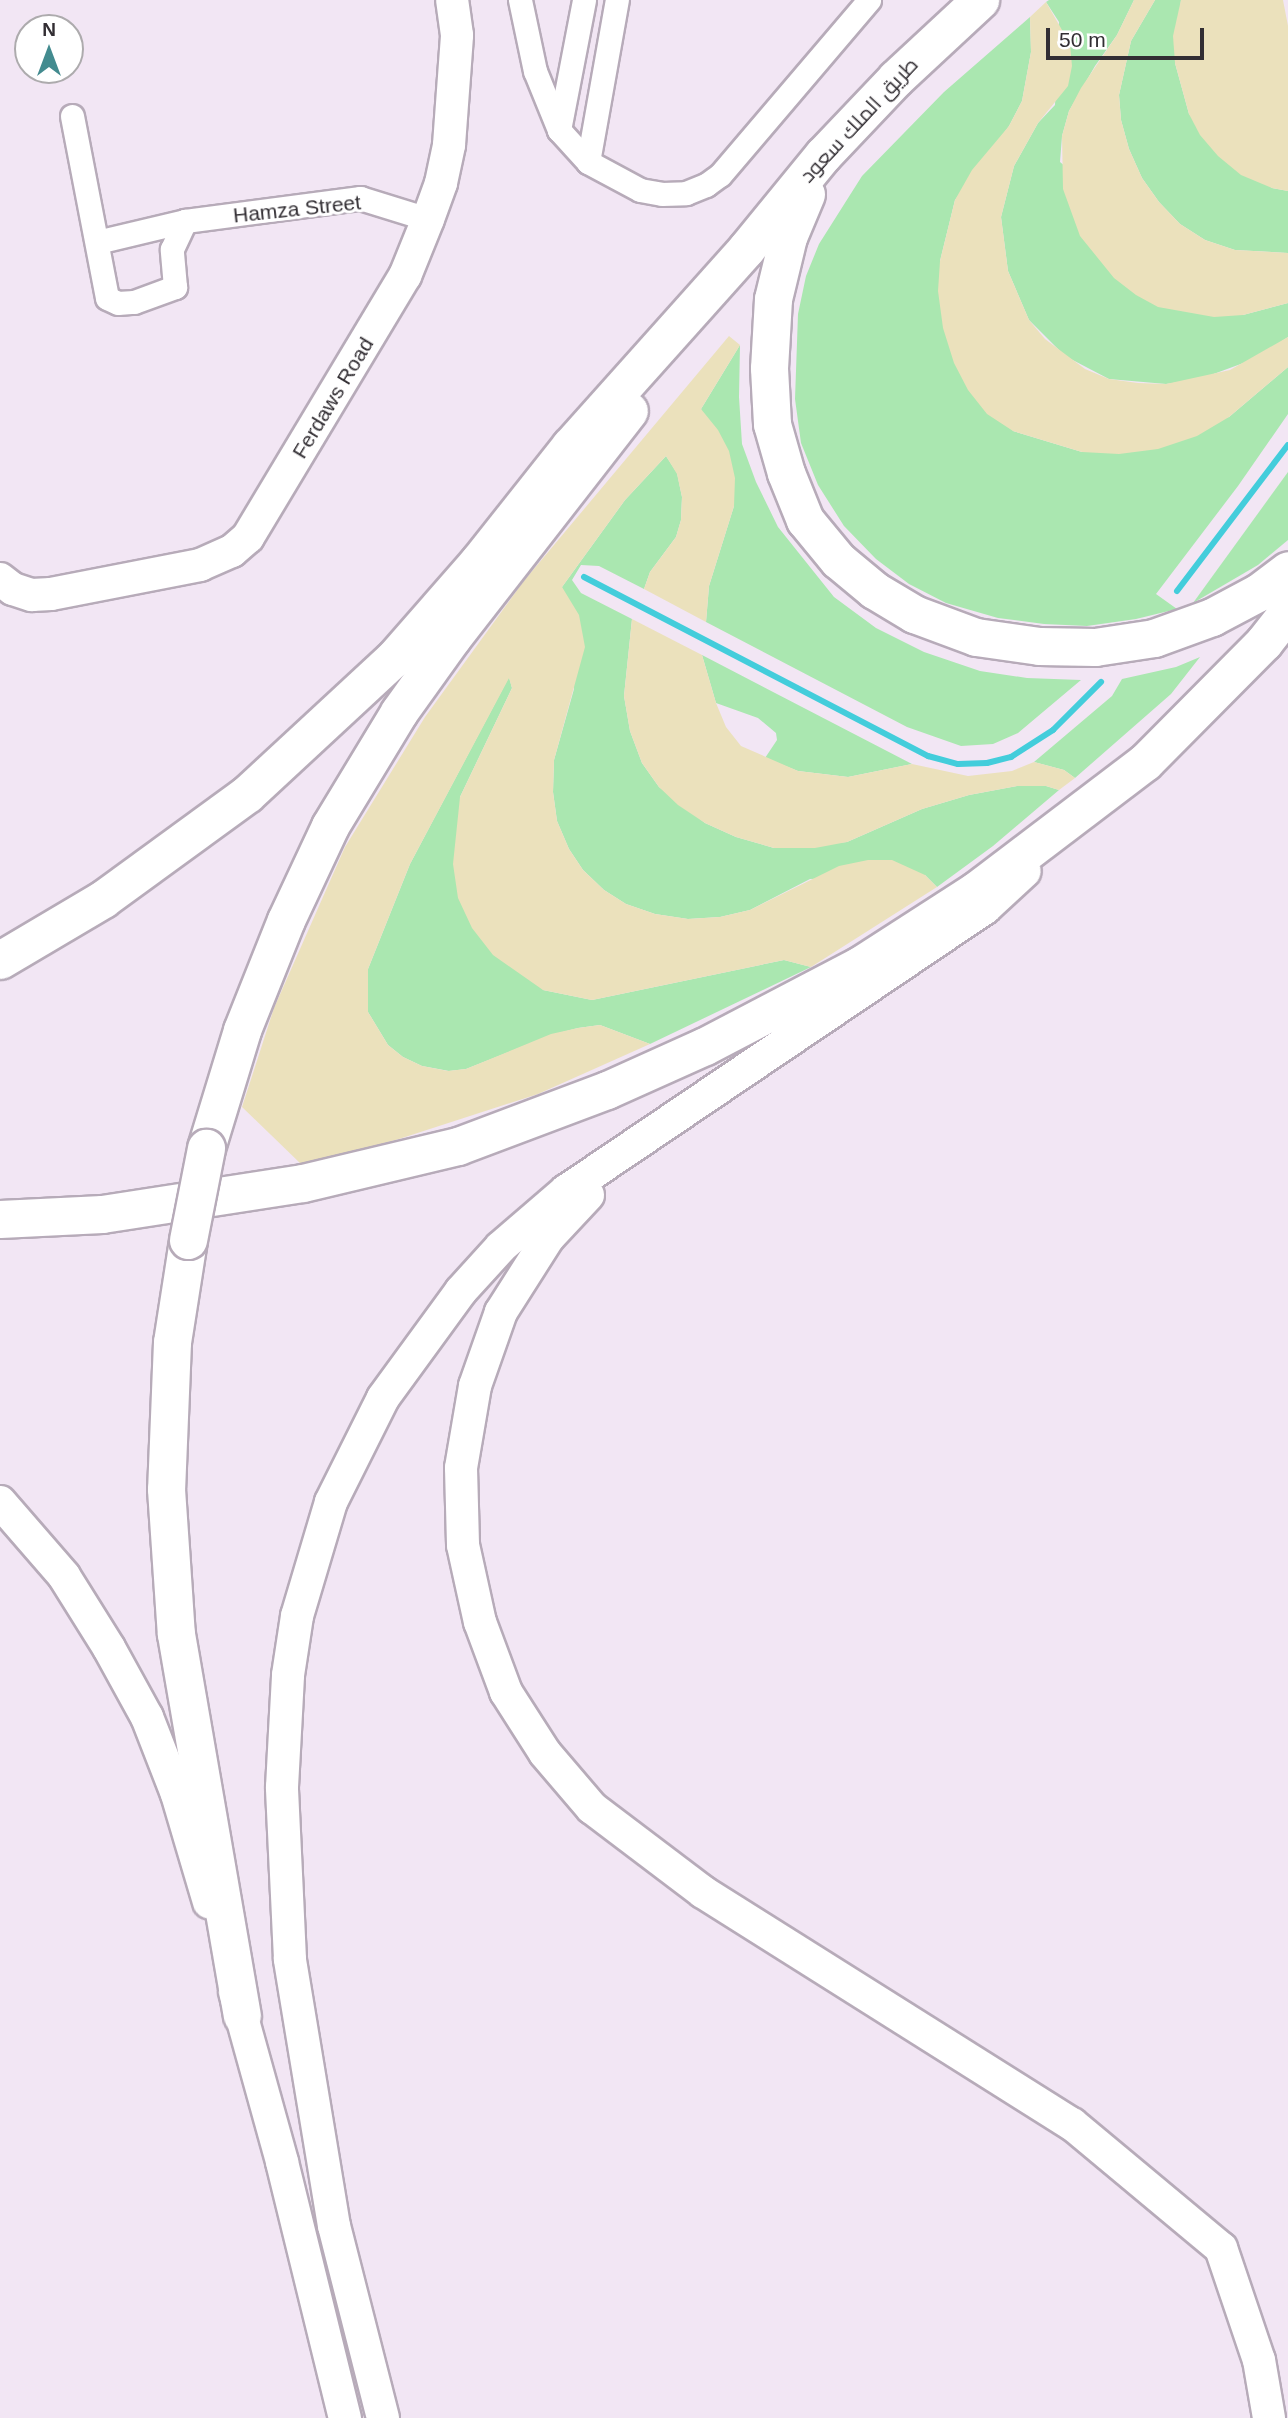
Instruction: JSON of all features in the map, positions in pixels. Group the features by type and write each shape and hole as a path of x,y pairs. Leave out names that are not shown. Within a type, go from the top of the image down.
{"main road":[{"name":"طريق الملك سعود","path":"747,248 823,155 896,78 980,0"},
{"path":"823,155 788,237 773,299 769,368 772,424 786,473 805,520 838,560 874,590 914,614 976,637 1040,646 1095,647 1154,638 1212,617 1259,592 1288,570"},
{"path":"0,960 103,899 247,794 394,658 478,562 570,446 747,248"},
{"path":"242,2015 176,1634 166,1489 172,1342 206,1148 242,1030 286,920 330,826 399,712 452,638 601,450 747,248"},
{"path":"0,1219 102,1213 303,1183 458,1146 607,1090 705,1046 860,965 975,891 1145,762 1264,642 1288,611"}],"street":[{"name":"Ferdaws Road","path":"0,579 13,589 32,595 51,594 200,565 232,551 248,537 283,483 405,276 428,219 441,183 449,145 456,48 452,0"},
{"path":"520,0 535,71 559,130 588,162 640,191 662,194 686,193 706,185 720,174 869,0"},
{"path":"559,130 584,0"},
{"path":"588,162 617,0"},
{"path":"72,116 107,298 118,303 134,302 175,287 172,249 175,224"},
{"name":"Hamza Street","path":"97,242 175,224 360,198 428,219"},
{"path":"383,2418 334,2226 290,1959 282,1787 288,1675 296,1616 331,1502 383,1398 461,1291 501,1247 566,1191 640,1138 985,908 1145,762"},
{"path":"0,944 103,899"},
{"path":"640,1138 548,1237 501,1312 474,1386 461,1468 463,1545 480,1622 506,1692 545,1753 592,1808 703,1892 1072,2124 1221,2248 1259,2360 1269,2418"},
{"path":"0,1502 64,1576 109,1648 147,1717 177,1794 242,2015 345,2418"}],"green space":[{"path":"1134,0 1117,35 1069,111 1062,136 1060,162 1243,315 1288,303 1288,337 1257,358 1200,379 1166,384 1109,379 1065,356 1029,320 1008,271 1001,217 1014,166 1038,123 1055,105 1059,22 1046,2"},
{"path":"1155,0 1181,0 1175,63 1189,114 1272,188 1288,191 1288,253 1235,250 1205,240 1180,224 1159,202 1142,178 1129,149 1121,120 1119,95 1131,41"},
{"path":"1030,17 1031,52 1022,101 1009,126 955,200 940,261 1013,431 1082,452 1229,417 1288,367 1288,414 1238,486 1156,594 1177,609 1136,619 1087,626 998,618 946,603 909,584 876,559 844,526 818,485 801,443 795,399 798,314 806,276 819,244 862,176 944,92"},
{"path":"740,345 742,444 756,482 778,527 834,597 876,628 924,652 980,671 1027,678 1081,680 1018,733 993,744 961,746 907,727 706,622 709,586 734,506 701,409"},
{"path":"666,456 677,473 682,497 681,520 676,537 650,572 644,589 599,566 581,565 572,580 581,593 632,619 624,696 630,731 642,763 659,787 705,823 736,837 774,848 847,842 922,809 969,795 1017,786 1046,786 1059,790 993,846 937,887 925,875 810,879 750,910 720,917 688,919 655,914 626,904 604,890 583,870 569,849 557,821 553,792 554,760 574,689 562,587 625,500"},
{"path":"1288,472 1288,540 1258,565 1193,603"},
{"path":"702,655 912,764 848,777 798,771 765,758 777,740 776,733 758,718 716,703"},
{"path":"1200,657 1171,694 1075,778 1064,770 1034,762 1112,696 1122,679 1176,667"},
{"path":"509,677 512,688 460,797 543,990 592,1000 784,960 811,967 650,1044 600,1025 551,1035 466,1069 449,1071 422,1066 403,1057 388,1045 368,1012 368,969 410,864"}],"sand":[{"path":"1134,0 1155,0 1131,41 1119,95 1121,120 1129,149 1142,178 1159,202 1180,224 1205,240 1235,250 1288,253 1288,303 1243,315 1214,317 1158,307 1114,278 1080,236 1063,189 1062,136 1069,111 1081,88 1117,35"},
{"path":"1181,0 1283,0 1288,26 1288,191 1272,188 1241,175 1218,156 1200,135 1189,114 1175,63 1173,36"},
{"path":"1046,2 1070,44 1072,66 1068,86 1038,123 1014,166 1001,217 1008,271 1029,320 1045,339 1085,369 1109,379 1138,383 1166,384 1230,370 1288,337 1288,367 1229,417 1197,436 1158,449 1119,454 1082,452 1013,431 987,414 968,390 954,363 943,328 938,291 940,261 955,200 972,170 1009,126 1022,101 1031,52 1030,17"},
{"path":"729,336 740,345 701,409 718,430 729,451 735,478 734,506 709,586 706,622 644,589 650,572 676,537 681,520 682,497 677,474 666,456 625,500 562,587 579,615 585,647 554,760 553,792 557,821 569,849 583,870 604,890 626,904 655,914 688,919 720,917 750,910 839,866 868,860 892,860 925,875 937,887 811,967 784,960 592,1000 543,990 493,955 472,928 458,898 453,864 460,797 512,688 509,678 410,864 368,969 368,1012 388,1045 403,1057 422,1066 448,1071 466,1069 551,1034 600,1025 650,1044 538,1094 399,1139 302,1165 242,1107 274,1008 345,847 425,717 523,582"},
{"path":"632,619 702,655 726,727 741,746 798,771 848,777 912,764 968,776 1012,771 1034,762 1064,770 1075,778 1059,790 1046,786 1017,786 969,795 922,809 847,842 815,848 774,848 736,837 705,823 678,805 659,787 642,763 630,731 624,696"}],"waterway":[{"path":"1177,591 1288,445"},
{"path":"584,577 928,756 958,764 987,763 1011,757 1053,730 1101,682"}]}
